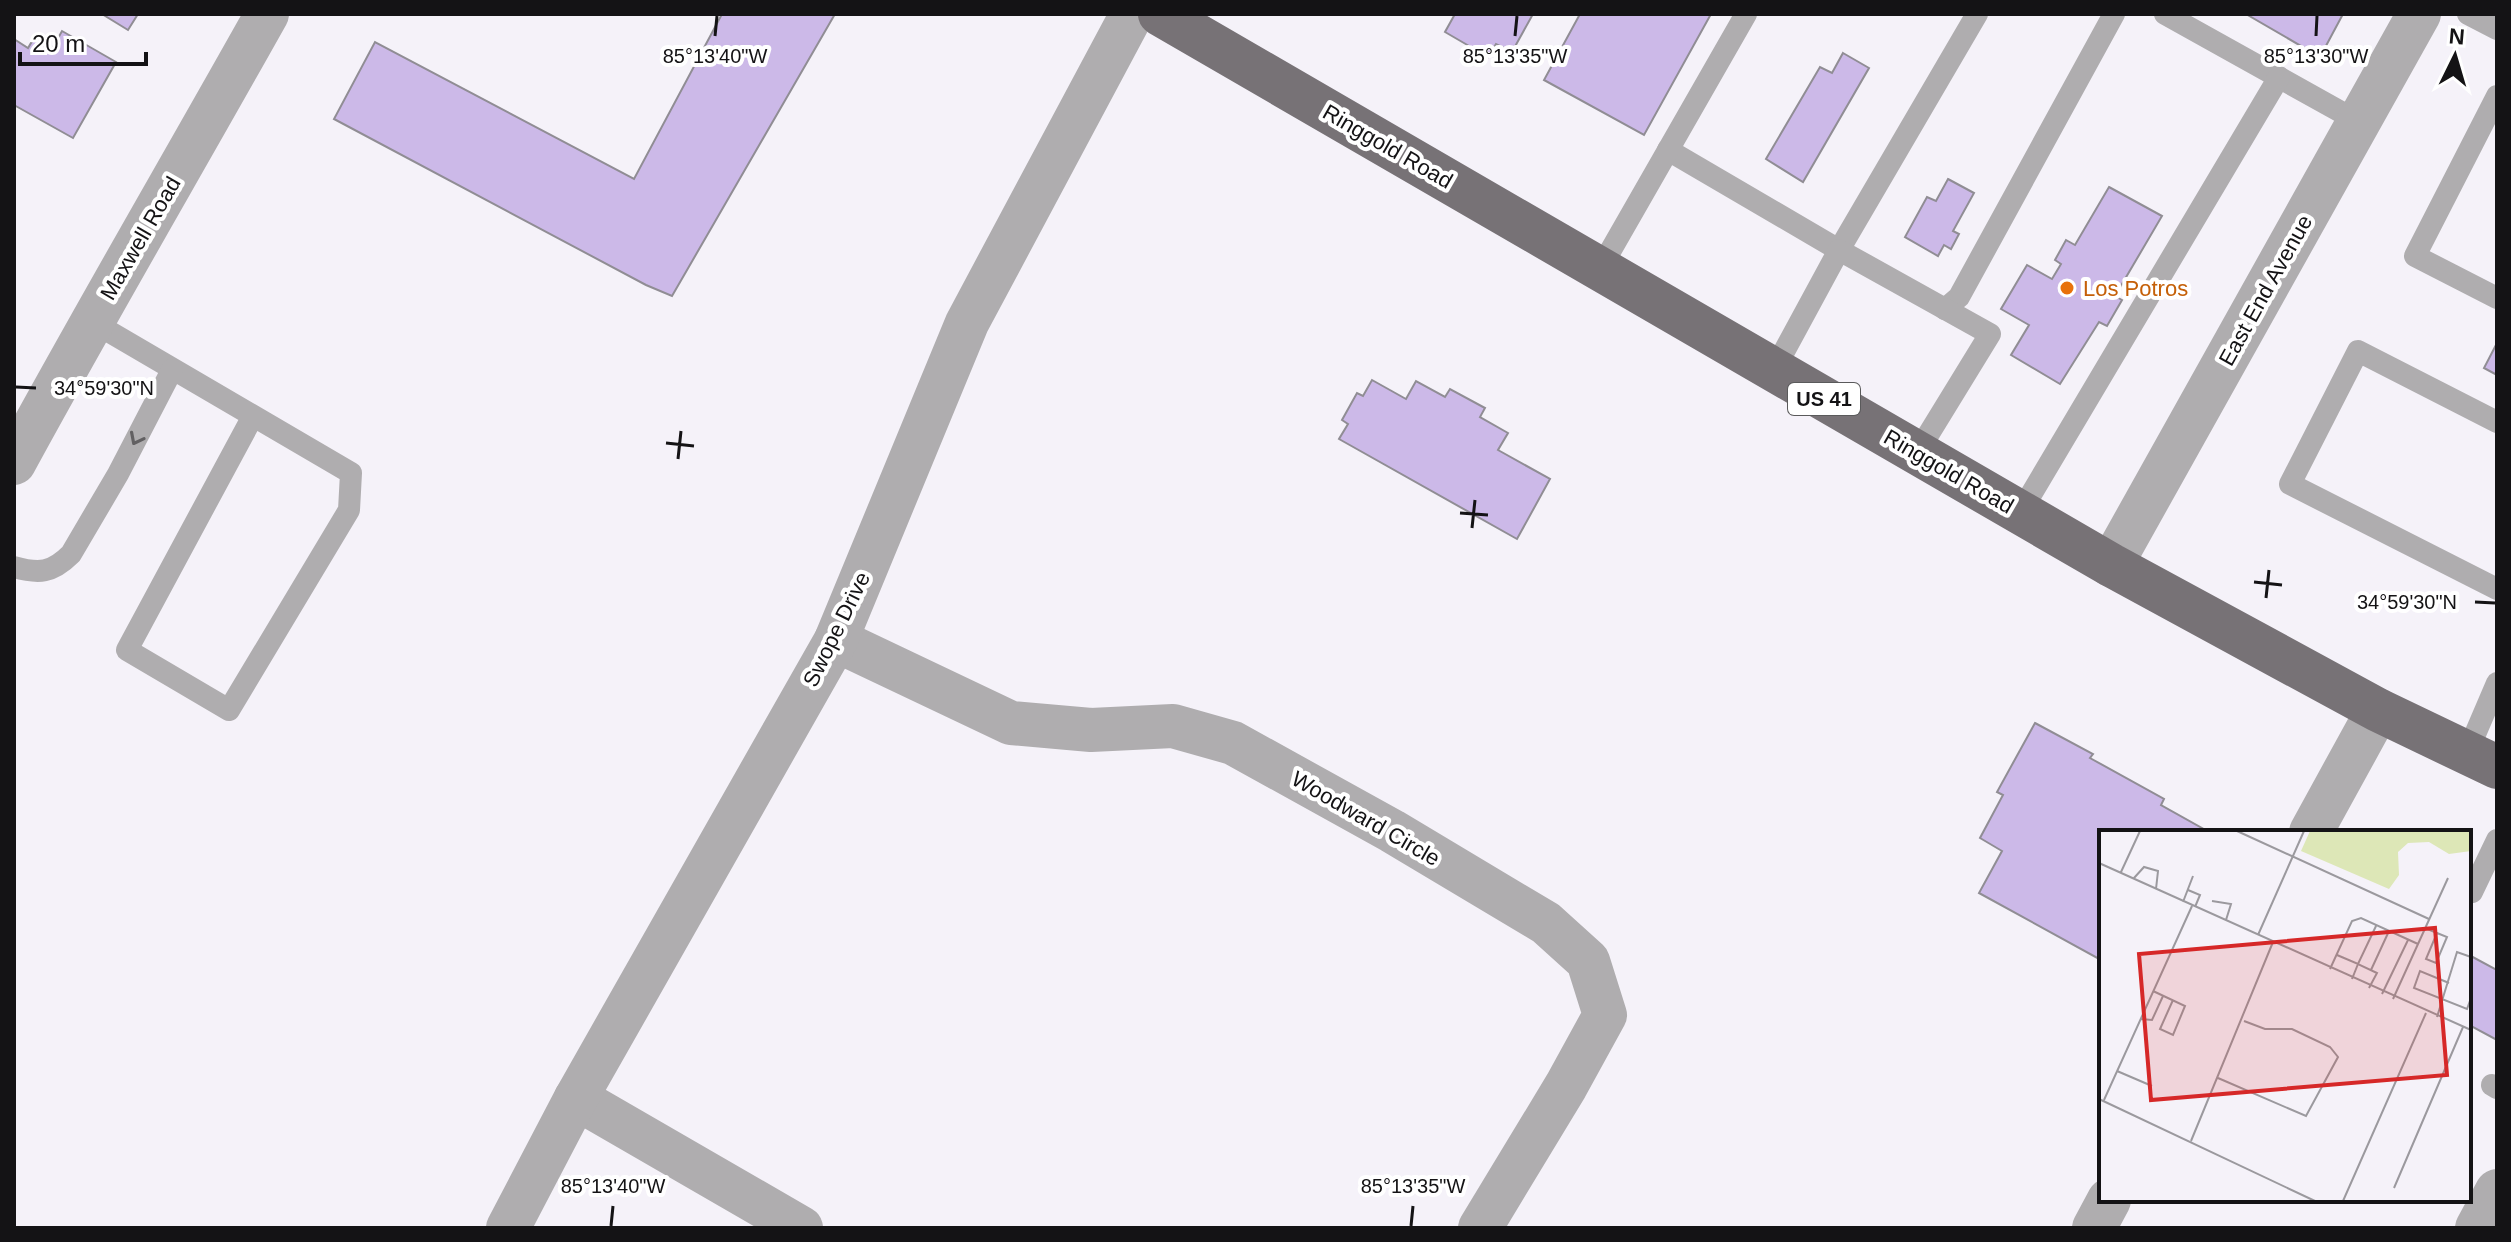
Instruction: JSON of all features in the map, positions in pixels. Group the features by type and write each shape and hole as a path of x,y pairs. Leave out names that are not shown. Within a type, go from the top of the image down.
{"main road":[{"name":"Ringgold Road","path":"1160,14 2111,565 2378,710 2482,760"}],"street":[{"name":"Maxwell Road","path":"14,463 91,321 267,14"},
{"name":"Swope Drive","path":"508,1228 576,1098 836,640 967,323 1132,14"},
{"name":"East End Avenue","path":"2111,565 2419,14"},
{"name":"Woodward Circle","path":"836,640 1011,723 1091,730 1173,726 1233,743 1392,831 1546,923 1588,961 1605,1015 1480,1228"},
{"path":"2312,830 2378,710"},
{"path":"576,1098 801,1228"},
{"path":"2477,1228 2497,1191"},
{"path":"2094,1228 2108,1202"}],"lane":[{"path":"1600,269 1746,14"},
{"path":"1774,370 1839,250 1977,14"},
{"path":"1945,309 1959,297 2114,14"},
{"path":"2165,14 2359,122"},
{"path":"2468,14 2497,29"},
{"path":"2020,513 2279,77"},
{"path":"2497,96 2415,256 2497,298"},
{"path":"1668,150 1990,334 1917,453"},
{"path":"91,321 351,473 349,510 229,710 127,650 253,416"},
{"path":"2497,422 2358,351 2290,484 2497,589"},
{"path":"14,567 47,572 61,565 71,554 118,474 172,370"},
{"path":"2482,760 2497,683"},
{"path":"2472,892 2497,840"}],"building":[{"path":"102,14 138,14 128,30"},
{"path":"722,14 835,14 672,296 334,119 375,42 634,179"},
{"path":"1455,14 1533,14 1512,52 1496,44 1488,57 1445,32"},
{"path":"1580,14 1711,14 1644,135 1544,80"},
{"path":"2246,14 2343,14 2320,57"},
{"path":"62,31 116,62 73,138 14,105 14,39 28,48 34,38 52,49"},
{"path":"1843,53 1869,68 1803,182 1766,159 1820,67 1832,73"},
{"path":"1948,179 1974,193 1953,231 1959,234 1951,249 1944,245 1938,256 1905,237 1927,197 1936,201"},
{"name":"Los Potros","path":"2109,187 2162,216 2115,296 2122,300 2107,326 2099,322 2060,384 2011,355 2029,325 2001,309 2027,265 2052,279 2061,264 2055,260 2066,240 2075,245"},
{"path":"2497,343 2497,375 2484,368"},
{"path":"1372,380 1406,399 1416,381 1445,397 1450,389 1485,408 1480,417 1508,433 1498,450 1550,479 1517,539 1339,439 1348,424 1342,420 1357,393 1363,396"},
{"path":"2035,723 2093,754 2090,758 2164,799 2161,805 2205,830 2099,830 2099,959 1979,893 2002,851 1980,838 2003,795 1997,792"},
{"path":"2471,956 2497,970 2497,1040 2471,1026"}],"place":[{"name":"Los Potros","path":"2067,288"}]}
